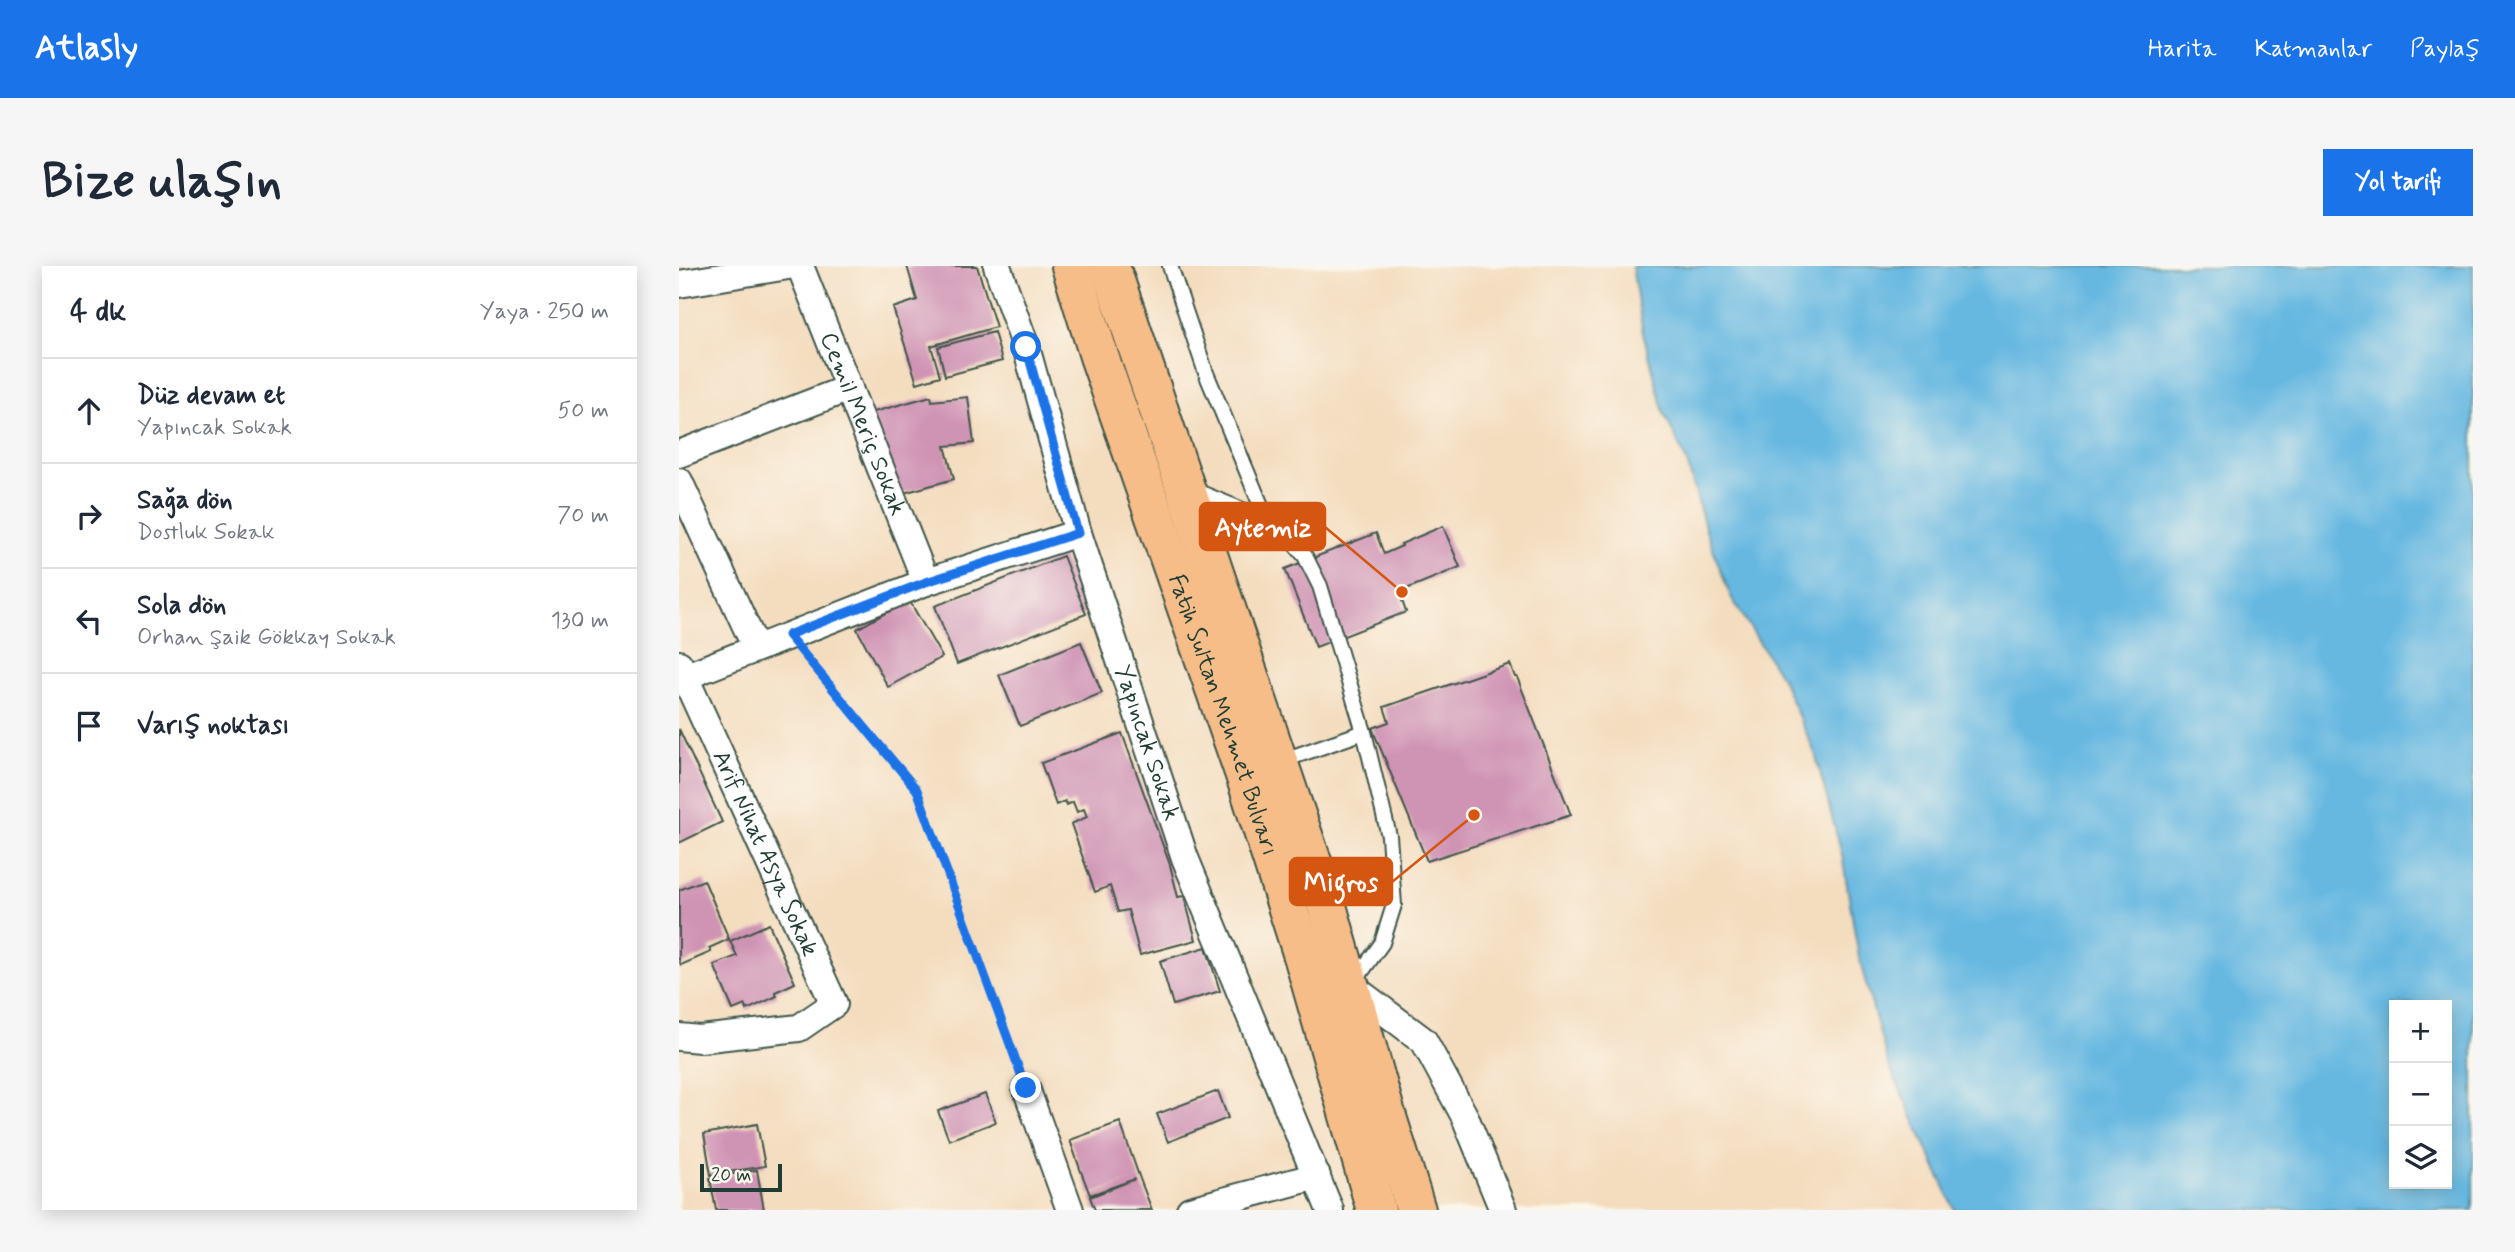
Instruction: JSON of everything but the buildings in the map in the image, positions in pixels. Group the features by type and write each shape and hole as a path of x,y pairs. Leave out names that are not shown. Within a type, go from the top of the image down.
{"main road":[{"name":"Fatih Sultan Mehmet Bulvarı","path":"1070,266 1246,778 1304,959 1376,1210"},
{"name":"Fatih Sultan Mehmet Bulvarı","path":"1111,266 1327,906 1416,1210"}],"street":[{"path":"679,284 788,266"},
{"name":"Cemil Meriç Sokak","path":"800,266 926,582"},
{"name":"Yapıncak Sokak","path":"997,266 1026,347 1078,533 1185,858 1330,1210"},
{"path":"679,454 849,388"},
{"path":"679,481 756,648"},
{"path":"681,673 756,648 926,582 1078,533"},
{"name":"Arif Nihat Asya Sokak","path":"679,1037 700,1039 799,1028 834,1004 681,673"},
{"path":"1351,986 1424,1041 1465,1117 1503,1210"},
{"path":"1026,1088 1070,1210"},
{"path":"1190,1210 1317,1176"}],"lane":[{"path":"1170,266 1206,373 1267,520"},
{"path":"1185,487 1267,520 1287,536 1305,556 1320,586 1364,732 1389,835 1394,905 1382,943 1351,986"},
{"path":"1280,762 1364,732"}],"path":[{"path":"788,635 917,790 1026,1088"}],"water":[{"path":"1632,266 2473,266 2473,1210 1955,1210 1888,1063 1859,958 1842,855 1815,753 1782,679 1730,595 1706,531 1687,462 1664,413 1643,333"}],"place":[{"name":"Aytemiz","path":"1402,592"},
{"name":"Migros","path":"1474,815"}],"route":[{"path":"1026,347 1078,533 926,582 788,635 917,790 1026,1088"}]}
